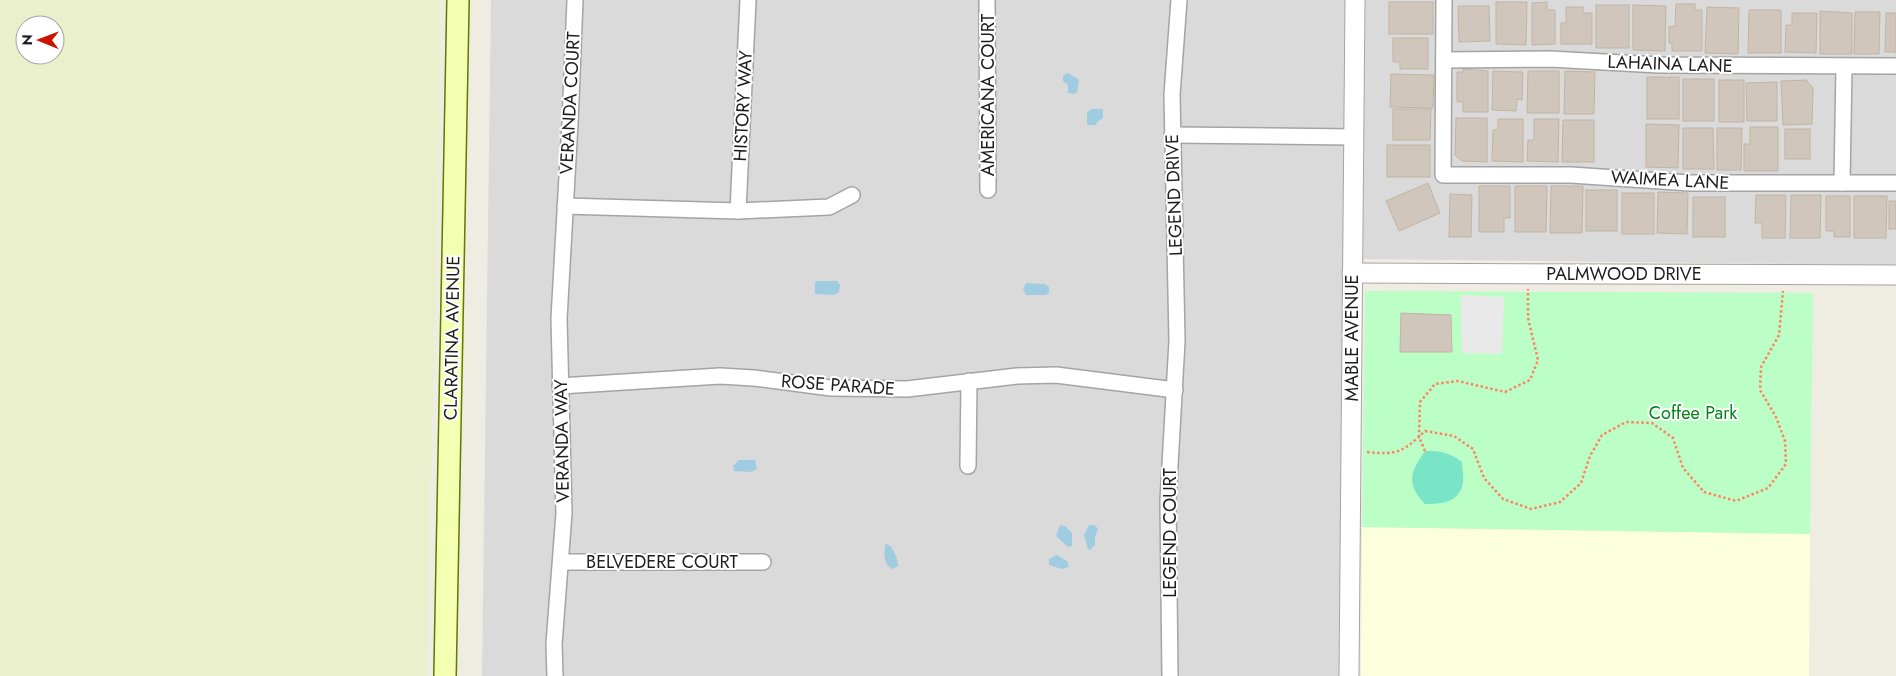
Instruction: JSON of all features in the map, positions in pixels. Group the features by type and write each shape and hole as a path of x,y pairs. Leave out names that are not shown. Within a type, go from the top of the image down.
{"main road":[{"name":"CLARATINA AVENUE","path":"445,676 458,0"}],"street":[{"name":"VERANDA COURT","path":"565,206 575,0"},
{"name":"HISTORY WAY","path":"738,211 748,0"},
{"name":"AMERICANA COURT","path":"987,0 988,190"},
{"name":"LEGEND DRIVE","path":"1175,390 1177,293 1172,95 1179,0"},
{"name":"MABLE AVENUE","path":"1349,676 1355,0"},
{"path":"1444,0 1444,60"},
{"name":"LAHAINA LANE","path":"1444,60 1550,59 1659,66 1896,66"},
{"name":"WAIMEA LANE","path":"1444,60 1443,175 1571,175 1690,183 1896,183"},
{"path":"1842,183 1844,67"},
{"path":"1172,135 1353,137"},
{"path":"565,206 738,211 829,207 852,196"},
{"name":"VERANDA WAY","path":"555,676 554,644 564,513 559,319 565,206"},
{"name":"PALMWOOD DRIVE","path":"1352,273 1896,275"},
{"name":"ROSE PARADE","path":"560,386 720,376 754,378 831,388 869,390 907,389 1017,376 1056,375 1175,390"},
{"path":"968,466 969,382"},
{"name":"LEGEND COURT","path":"1170,676 1168,501 1175,390"},
{"name":"BELVEDERE COURT","path":"561,562 763,562"}],"path":[{"path":"1425,451 1418,437 1420,402 1435,384 1458,381 1505,392 1530,380 1538,360 1528,318 1528,274"},
{"path":"1351,451 1388,454 1404,450 1425,431 1454,436 1472,449 1484,478 1503,499 1531,509 1560,502 1581,483 1590,456 1602,435 1626,422 1652,423 1673,438 1683,468 1704,492 1736,502 1768,488 1786,464 1785,441 1776,417 1760,390 1761,367 1779,335 1784,275"}],"shaded area":[{"path":"0,0 440,0 438,194 425,676 0,676"},
{"path":"491,0 1345,0 1340,676 482,676"},
{"path":"1365,0 1896,0 1896,265 1363,259"},
{"path":"1461,295 1504,297 1502,354 1462,353"},
{"path":"1362,527 1810,534 1809,676 1361,676"}],"green space":[{"name":"Coffee Park","path":"1365,291 1813,293 1810,534 1362,527"},
{"path":"1425,451 1444,453 1462,462 1463,482 1461,489 1449,501 1425,504 1415,490 1412,478 1413,472"}],"water":[{"path":"1067,73 1079,81 1077,92 1074,94 1068,93 1068,85 1063,81 1063,76"},
{"path":"1091,109 1103,109 1103,118 1096,125 1087,125 1087,113"},
{"path":"816,281 837,281 840,285 839,292 834,295 815,294"},
{"path":"1026,283 1045,284 1049,287 1049,293 1046,295 1026,295 1023,289"},
{"path":"739,460 755,460 757,469 751,472 734,471 733,466"},
{"path":"1060,525 1065,526 1072,533 1072,546 1068,547 1056,536"},
{"path":"1089,525 1095,525 1098,529 1095,545 1090,550 1084,535"},
{"path":"887,544 893,550 897,560 898,566 893,569 887,565 885,559 884,552 885,545"},
{"path":"1057,555 1067,561 1069,567 1062,569 1049,565 1049,559"}],"building":[{"path":"1389,2 1433,2 1433,34 1389,34"},
{"path":"1496,2 1527,2 1526,45 1496,44"},
{"path":"1547,2 1547,10 1555,10 1555,44 1532,45 1532,3"},
{"path":"1676,4 1695,4 1695,10 1702,10 1702,51 1672,51 1672,43 1669,43 1669,27 1675,26"},
{"path":"1596,5 1629,5 1629,48 1596,48"},
{"path":"1633,5 1666,6 1665,51 1633,50"},
{"path":"1458,6 1489,6 1490,41 1459,42"},
{"path":"1566,7 1583,7 1583,13 1592,13 1592,44 1561,44 1561,23 1566,23"},
{"path":"1707,7 1739,8 1738,54 1705,53"},
{"path":"1749,10 1781,10 1781,53 1748,53"},
{"path":"1820,11 1852,13 1852,54 1820,54"},
{"path":"1855,12 1880,12 1879,54 1854,54"},
{"path":"1792,13 1817,13 1816,53 1785,52 1786,25 1792,25"},
{"path":"1886,13 1896,13 1896,52 1885,52"},
{"path":"1393,38 1428,38 1428,69 1400,69 1400,62 1393,62"},
{"path":"1463,69 1488,71 1488,112 1463,112 1463,102 1457,102 1457,72 1463,72"},
{"path":"1493,71 1523,72 1522,100 1517,99 1516,111 1492,110"},
{"path":"1528,71 1559,71 1559,113 1527,113"},
{"path":"1565,71 1595,72 1594,114 1564,114"},
{"path":"1391,74 1434,75 1433,108 1390,107"},
{"path":"1647,77 1679,77 1679,119 1647,119"},
{"path":"1683,79 1714,79 1714,121 1683,121"},
{"path":"1719,80 1744,80 1744,122 1719,122"},
{"path":"1806,80 1813,88 1812,124 1783,125 1781,81"},
{"path":"1777,82 1777,121 1747,121 1746,83"},
{"path":"1393,109 1431,109 1430,140 1393,140"},
{"path":"1456,118 1487,118 1487,162 1462,161 1455,155"},
{"path":"1498,119 1523,119 1523,162 1492,161 1493,130 1498,130"},
{"path":"1534,119 1559,119 1558,162 1527,161 1528,140 1534,140"},
{"path":"1563,120 1594,120 1594,162 1562,162"},
{"path":"1646,124 1679,125 1678,168 1646,167"},
{"path":"1750,127 1778,127 1778,171 1744,171 1744,144 1750,144"},
{"path":"1683,128 1713,128 1714,169 1683,169"},
{"path":"1717,128 1742,128 1741,170 1717,170"},
{"path":"1785,129 1810,129 1810,159 1785,159"},
{"path":"1387,145 1430,145 1430,177 1387,177"},
{"path":"1428,183 1440,213 1399,231 1386,201"},
{"path":"1479,186 1510,186 1510,218 1504,218 1504,232 1479,232"},
{"path":"1515,186 1547,186 1546,232 1515,232"},
{"path":"1551,186 1583,186 1582,233 1550,233"},
{"path":"1586,190 1617,190 1617,231 1586,231"},
{"path":"1658,192 1688,193 1687,234 1657,233"},
{"path":"1622,193 1654,193 1654,234 1622,234"},
{"path":"1450,194 1472,195 1471,237 1449,237"},
{"path":"1756,195 1786,195 1785,238 1762,238 1762,223 1755,223"},
{"path":"1791,195 1821,195 1820,238 1790,238"},
{"path":"1826,196 1850,196 1850,237 1834,237 1834,231 1826,231"},
{"path":"1854,196 1887,196 1886,238 1854,238"},
{"path":"1693,197 1725,197 1725,237 1693,237"},
{"path":"1889,201 1896,201 1896,229 1889,229"},
{"path":"1401,313 1451,315 1452,352 1400,352"}]}
